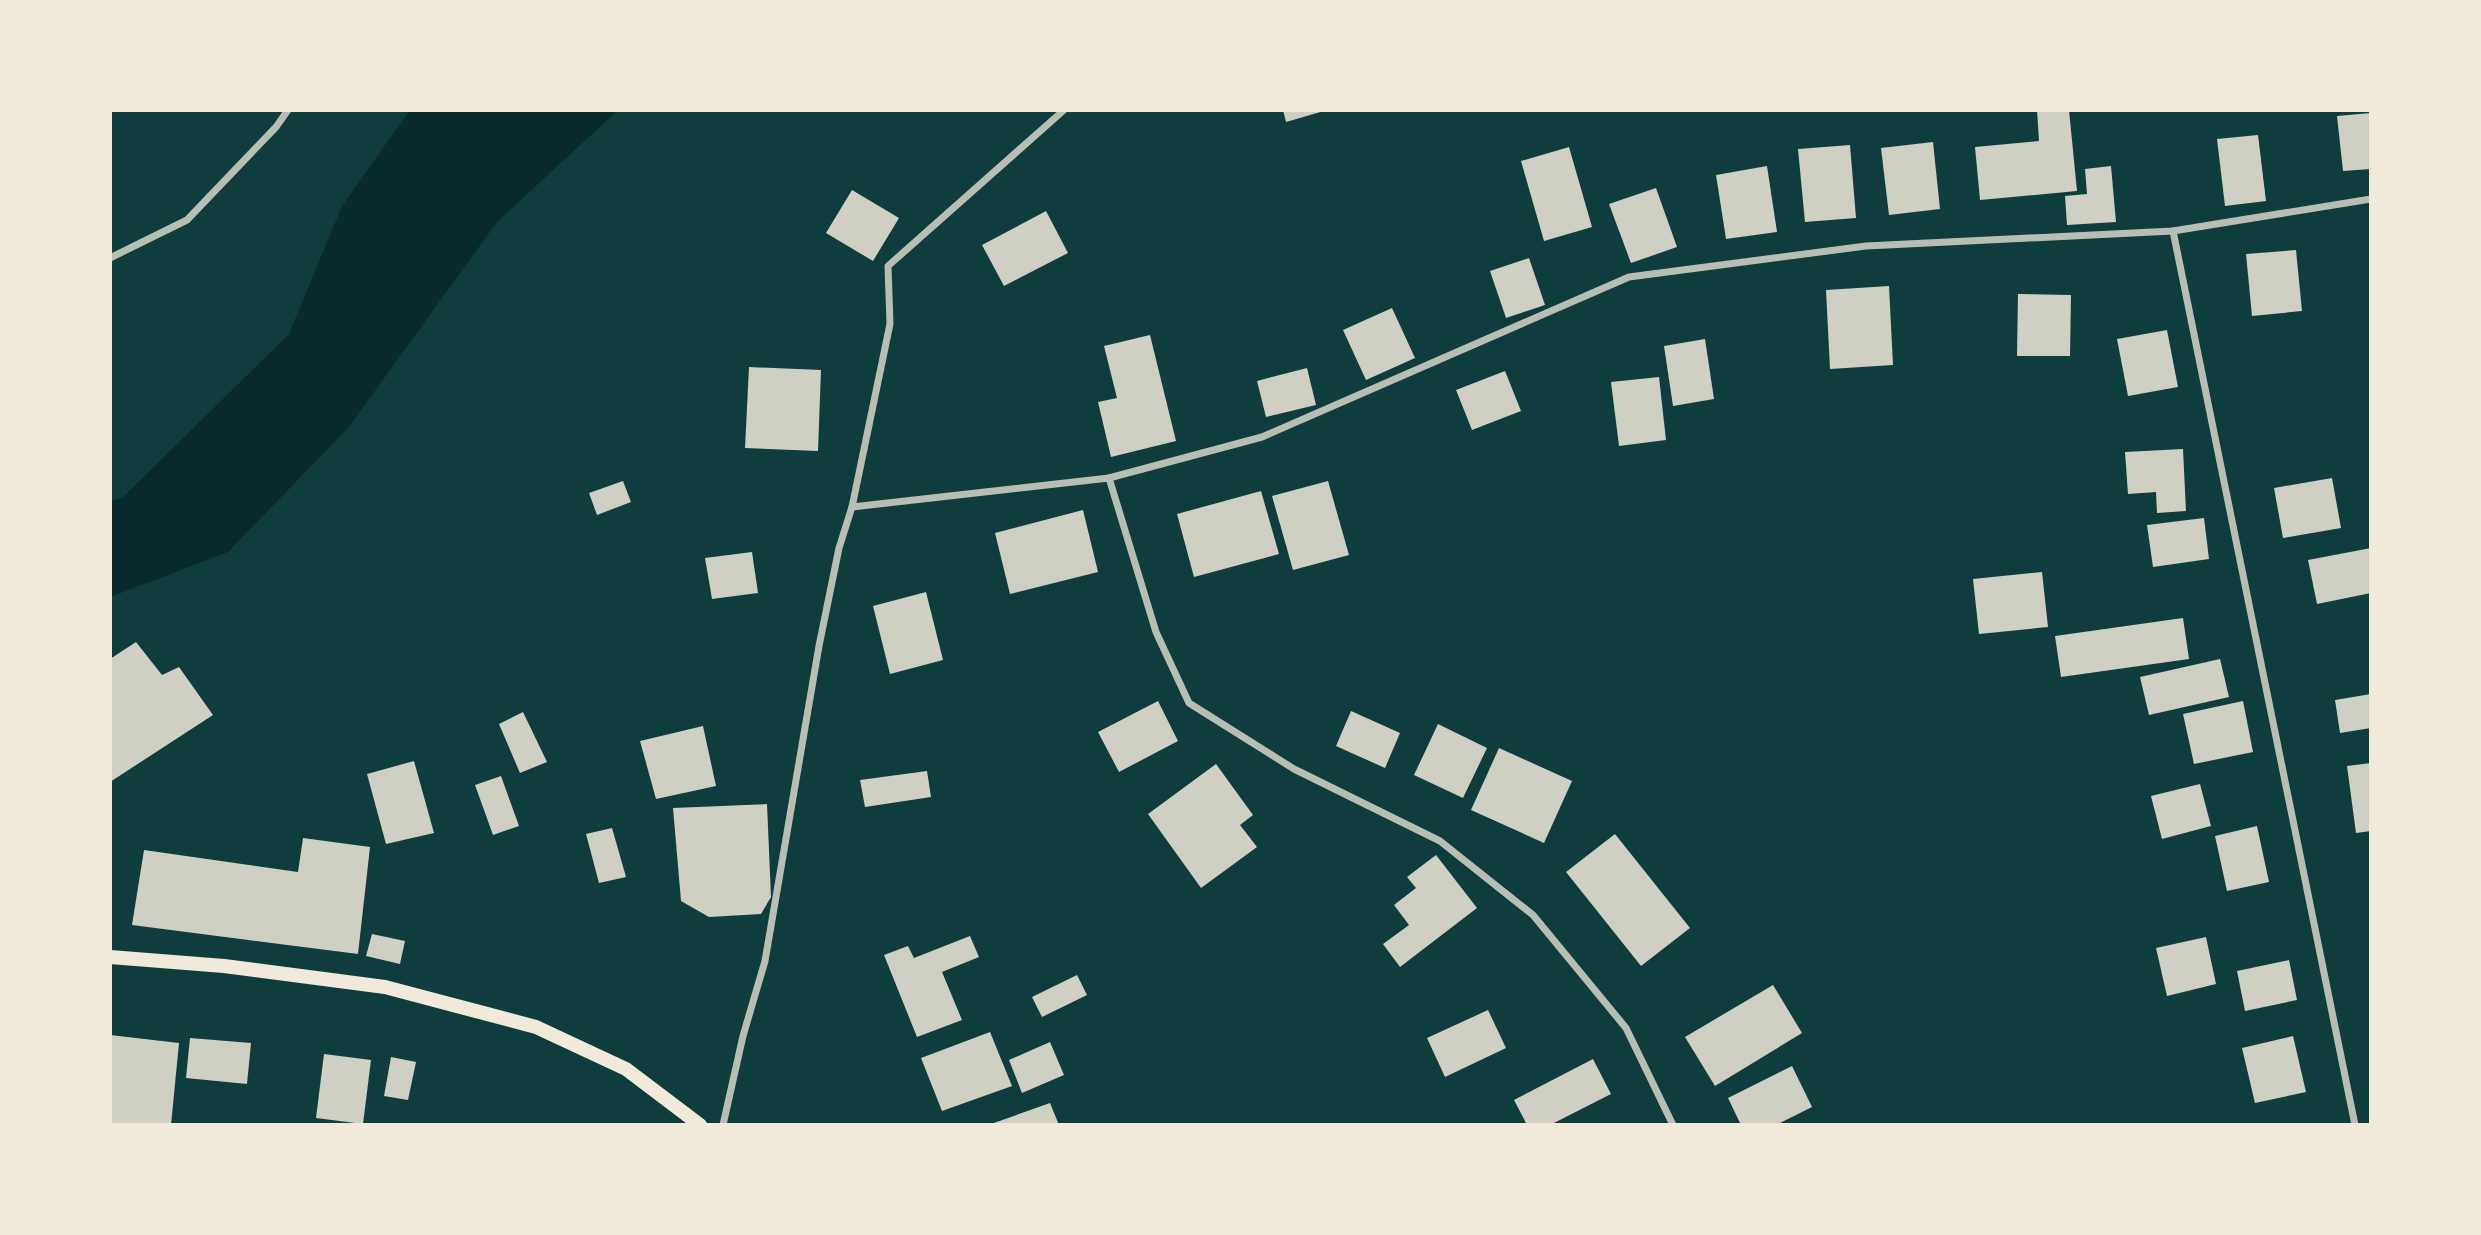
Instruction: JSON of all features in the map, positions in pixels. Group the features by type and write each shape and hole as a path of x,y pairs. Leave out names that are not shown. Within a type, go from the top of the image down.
{"main road":[{"path":"110,957 224,966 385,987 536,1027 626,1069 700,1125"}],"street":[{"path":"110,258 187,220 276,127 288,110"},
{"path":"723,1125 743,1036 765,961 819,646 839,548 852,507 890,324 888,266 1064,110"},
{"path":"852,507 1109,478 1262,437 1629,277 1866,246 2173,231 2371,199"},
{"path":"2173,231 2355,1125"},
{"path":"1109,478 1156,632 1189,703 1294,769 1440,841 1533,915 1626,1028 1673,1125"}],"water":[{"path":"410,110 618,110 497,222 348,428 228,552 110,597 110,501 122,498 289,334 342,206"}],"building":[{"path":"1283,110 1324,110 1324,111 1286,122"},
{"path":"2037,110 2069,110 2077,191 1980,200 1975,147 2039,141"},
{"path":"2371,113 2371,169 2343,171 2337,116"},
{"path":"2258,135 2266,201 2225,206 2217,139"},
{"path":"1933,142 1940,209 1889,215 1881,148"},
{"path":"1850,145 1856,218 1805,222 1798,149"},
{"path":"1569,147 1592,227 1544,241 1521,161"},
{"path":"1767,166 1777,232 1726,239 1716,175"},
{"path":"2111,166 2116,222 2067,225 2065,196 2087,194 2085,169"},
{"path":"1656,188 1677,247 1631,263 1609,204"},
{"path":"852,190 899,218 873,261 826,233"},
{"path":"1046,211 1068,253 1004,286 982,245"},
{"path":"2296,250 2302,311 2252,316 2246,254"},
{"path":"1529,258 1545,305 1506,318 1490,271"},
{"path":"1889,286 1893,365 1830,369 1826,290"},
{"path":"2018,294 2071,295 2070,356 2017,356"},
{"path":"1392,308 1415,358 1366,380 1343,330"},
{"path":"2167,330 2178,387 2128,396 2117,339"},
{"path":"1150,335 1176,441 1111,457 1098,402 1117,398 1104,346"},
{"path":"1705,339 1714,399 1673,406 1664,346"},
{"path":"749,367 821,370 818,451 745,448"},
{"path":"1307,368 1316,405 1266,417 1257,381"},
{"path":"1505,371 1521,411 1472,430 1456,390"},
{"path":"1659,377 1666,440 1619,446 1611,382"},
{"path":"2183,449 2186,511 2157,513 2156,492 2128,494 2125,452"},
{"path":"2332,478 2341,528 2283,538 2274,488"},
{"path":"623,481 631,502 597,515 589,493"},
{"path":"1328,481 1349,555 1293,570 1272,496"},
{"path":"1261,491 1279,554 1194,577 1177,514"},
{"path":"1083,510 1098,572 1010,594 995,533"},
{"path":"2204,518 2209,559 2153,567 2147,525"},
{"path":"2371,548 2371,593 2317,604 2308,560"},
{"path":"752,552 758,593 712,599 705,558"},
{"path":"2042,572 2048,627 1979,634 1973,579"},
{"path":"926,592 943,660 890,674 873,606"},
{"path":"2183,618 2189,659 2061,677 2055,636"},
{"path":"136,642 162,675 179,667 213,715 110,782 110,659"},
{"path":"2220,659 2229,697 2149,715 2140,677"},
{"path":"2371,694 2371,728 2340,733 2335,700"},
{"path":"1158,701 1178,741 1119,772 1098,732"},
{"path":"2243,701 2253,752 2194,764 2183,714"},
{"path":"1351,711 1400,733 1385,768 1336,746"},
{"path":"523,712 547,762 520,773 499,724"},
{"path":"1438,724 1487,748 1463,798 1414,775"},
{"path":"703,726 716,786 656,799 640,741"},
{"path":"1499,748 1572,781 1544,843 1471,810"},
{"path":"414,761 434,833 386,844 367,774"},
{"path":"2371,763 2371,831 2356,833 2347,766"},
{"path":"1216,764 1253,815 1240,825 1257,847 1201,888 1148,814"},
{"path":"927,771 931,797 865,807 860,780"},
{"path":"501,776 519,826 493,835 475,785"},
{"path":"2200,784 2211,826 2162,839 2151,796"},
{"path":"767,804 771,897 761,914 709,917 681,901 673,808"},
{"path":"2257,826 2269,882 2227,891 2215,836"},
{"path":"612,828 626,877 599,883 586,834"},
{"path":"1615,834 1690,928 1641,966 1566,872"},
{"path":"303,838 370,847 358,954 132,925 144,850 298,872"},
{"path":"1436,855 1477,908 1400,967 1383,944 1409,925 1394,905 1416,888 1407,877"},
{"path":"372,934 405,941 400,964 366,956"},
{"path":"970,936 979,957 942,972 962,1020 917,1037 884,955 908,946 914,958"},
{"path":"2206,937 2216,984 2167,996 2156,948"},
{"path":"2289,960 2297,1000 2245,1011 2237,971"},
{"path":"1077,975 1087,995 1042,1017 1032,997"},
{"path":"1773,985 1802,1033 1715,1086 1685,1037"},
{"path":"1488,1010 1506,1048 1445,1077 1427,1038"},
{"path":"990,1032 1012,1086 942,1111 921,1058"},
{"path":"110,1035 179,1043 171,1125 110,1125"},
{"path":"2293,1036 2306,1092 2255,1103 2242,1048"},
{"path":"190,1038 251,1043 247,1084 186,1078"},
{"path":"1050,1042 1064,1075 1022,1093 1009,1060"},
{"path":"324,1054 371,1060 363,1124 316,1118"},
{"path":"391,1057 416,1062 408,1100 384,1096"},
{"path":"1593,1059 1611,1094 1550,1125 1527,1125 1514,1100"},
{"path":"1792,1066 1812,1107 1776,1125 1741,1125 1728,1098"},
{"path":"1050,1103 1059,1125 991,1125 991,1124"}]}
